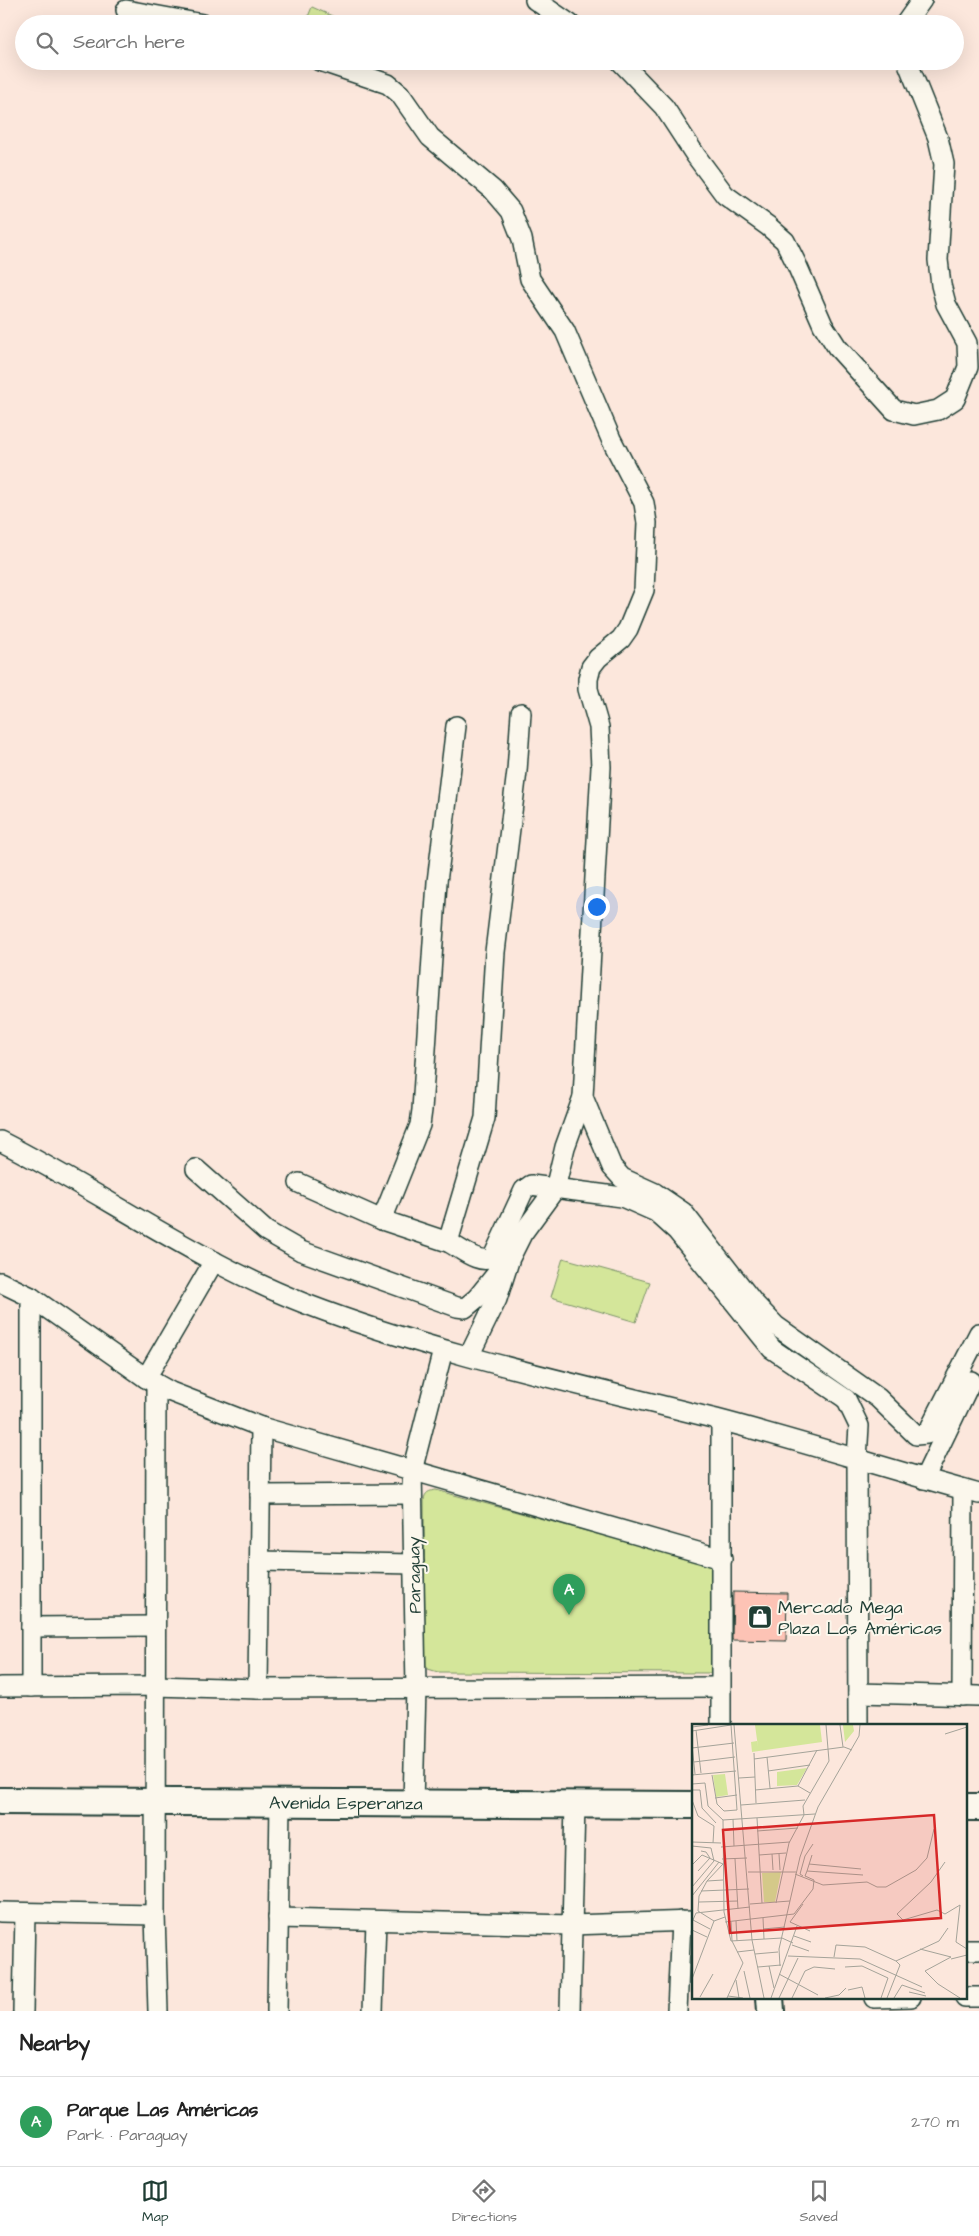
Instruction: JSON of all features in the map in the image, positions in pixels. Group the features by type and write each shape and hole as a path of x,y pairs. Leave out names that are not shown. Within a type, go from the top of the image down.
{"street":[{"path":"535,0 557,15"},
{"path":"912,15 922,0"},
{"path":"126,10 154,15"},
{"path":"347,70 388,84 400,94 430,137 493,190 511,212 522,239 530,279 565,331 612,439 644,503 647,523 644,590 628,629 621,639 598,658 591,667 588,679 588,689 599,727 601,767 583,1098 564,1147 555,1189 522,1234 510,1258 497,1299 469,1356"},
{"path":"629,70 664,106 696,156 725,195 768,226 785,242 823,325 837,347 894,410 914,415 938,410 955,399 968,367 968,343 946,304 940,277 938,260 944,164 938,138 910,70"},
{"path":"448,1242 485,1118 495,952 518,771 522,713"},
{"path":"382,1220 420,1125 437,882 456,726"},
{"path":"583,1098 612,1167 622,1178 655,1193 683,1212 753,1302 776,1326 878,1398 916,1435 927,1434 970,1379"},
{"path":"0,1141 36,1159 214,1261 306,1303 443,1350 721,1421 971,1492 971,1696 858,1693"},
{"path":"196,1169 266,1231 300,1251 457,1307 465,1308 477,1298 510,1258"},
{"path":"299,1183 382,1220 448,1242 481,1260 488,1260 493,1257 527,1186 536,1184 555,1189 622,1197 656,1212 677,1230 772,1349 846,1399 859,1426 857,1459 858,1724"},
{"path":"158,2011 155,1915 155,1626 151,1381 214,1261"},
{"path":"0,1282 31,1297 151,1381 171,1392 261,1427 722,1560"},
{"path":"31,1297 31,1687"},
{"path":"924,1478 970,1379 979,1333"},
{"name":"Paraguay","path":"413,1804 416,1688 412,1471 443,1350"},
{"path":"721,1421 721,1724"},
{"path":"258,1690 261,1427"},
{"path":"260,1495 412,1494"},
{"path":"260,1561 414,1564"},
{"path":"31,1626 155,1626"},
{"path":"0,1686 155,1686 258,1690 720,1687"},
{"name":"Avenida Esperanza","path":"0,1801 692,1805"},
{"path":"277,2011 280,1802"},
{"path":"570,2011 570,1925 575,1804"},
{"path":"966,1807 979,1807"},
{"path":"0,1912 155,1915"},
{"path":"24,1913 24,2011"},
{"path":"278,1918 570,1925 687,1921 677,2011"},
{"path":"373,2011 376,1921"},
{"path":"966,1950 979,1950"},
{"path":"966,1997 979,1997"},
{"path":"770,1998 771,2011"},
{"path":"874,1998 875,2011"}],"green space":[{"path":"312,7 330,15 309,15"},
{"path":"563,1258 650,1282 636,1322 551,1297"},
{"path":"436,1490 715,1566 714,1673 438,1672 428,1669 425,1664 424,1500 428,1492"}],"building":[{"name":"Mercado Mega Plaza Las Américas","path":"733,1592 787,1593 786,1641 732,1640"}],"place":[{"name":"Parque Las Américas","path":"569,1615"},
{"name":"Mercado Mega Plaza Las Américas","path":"760,1617"}]}
